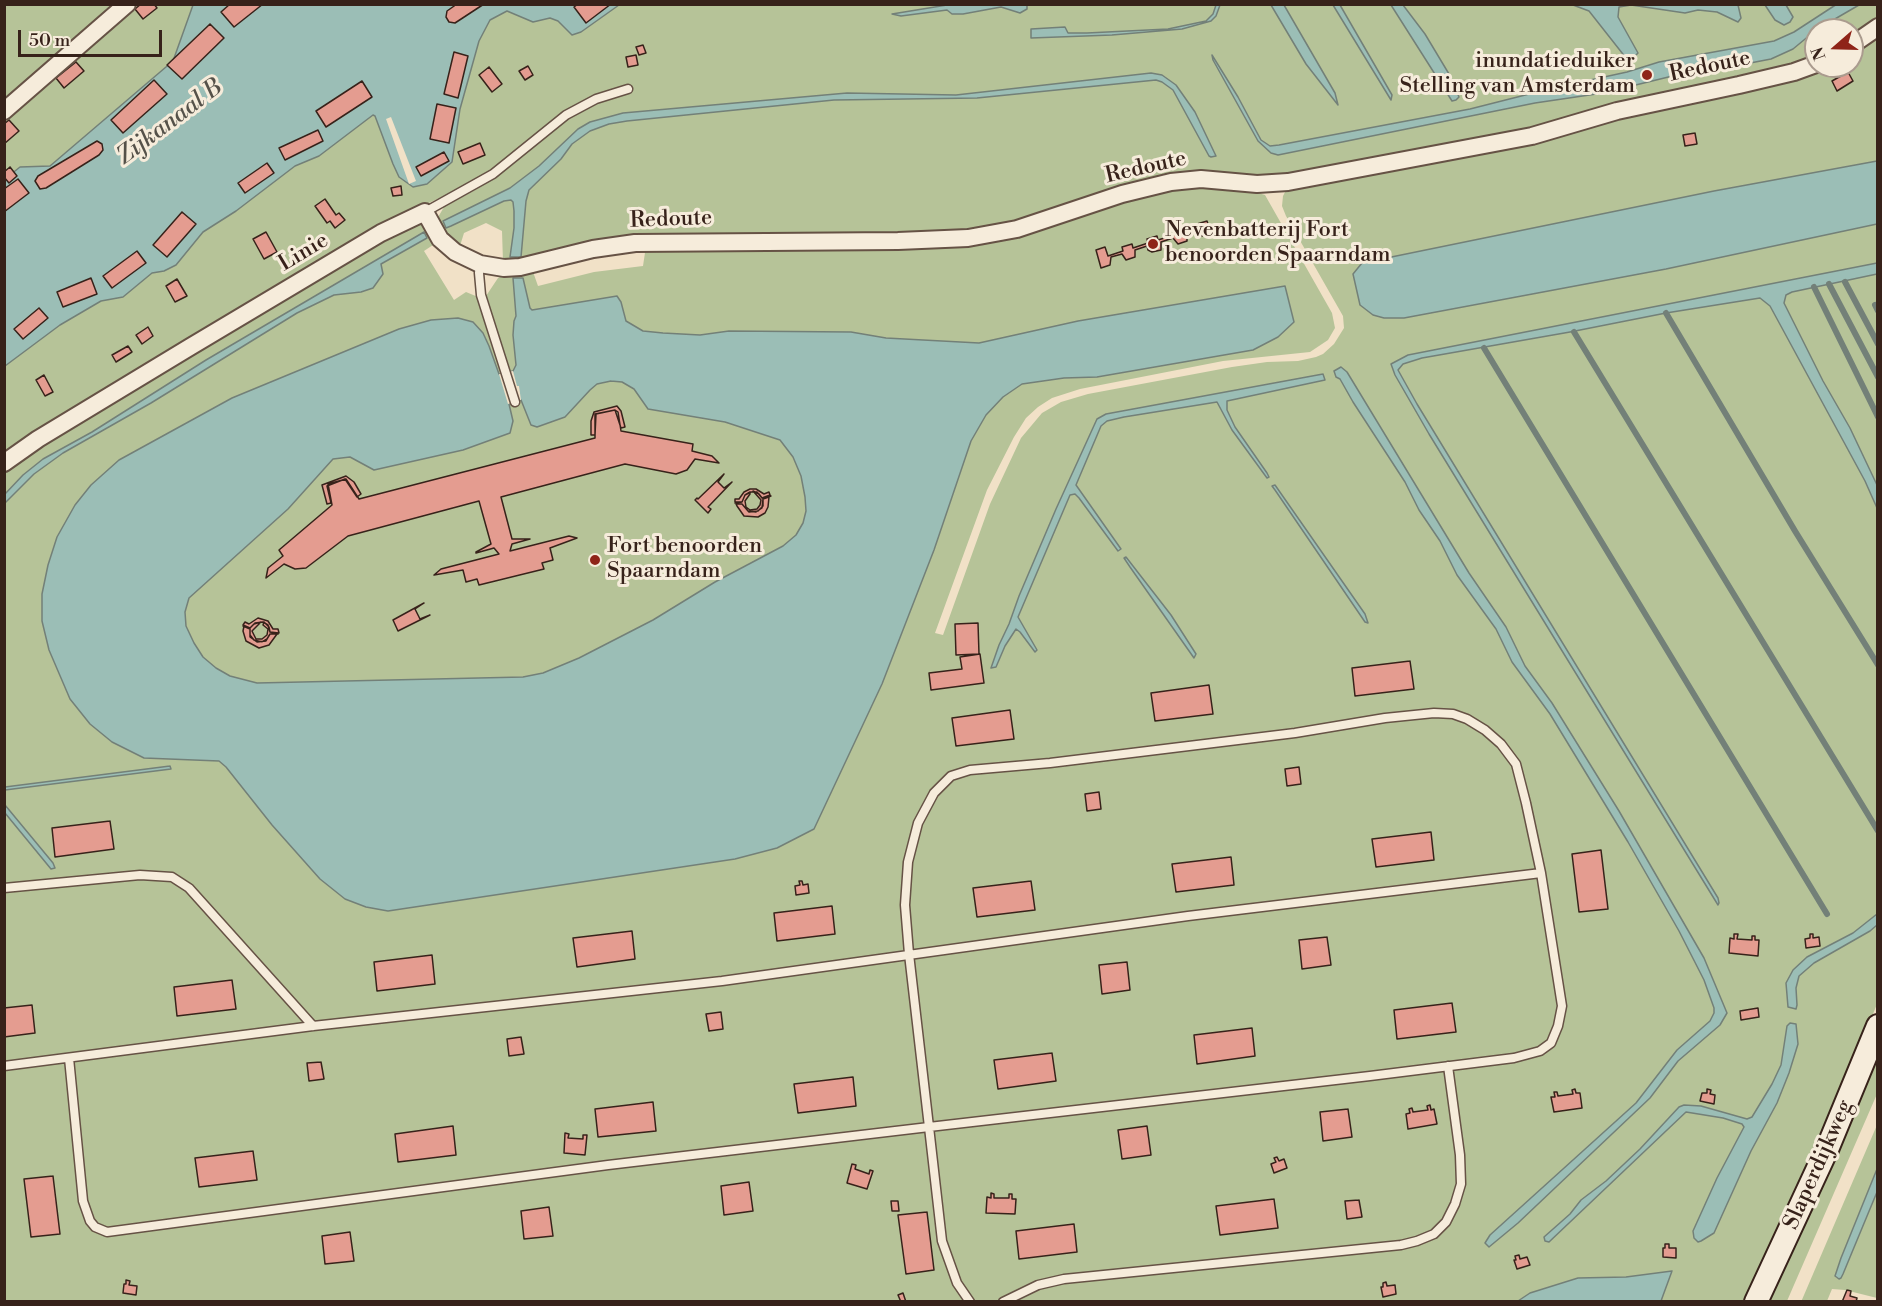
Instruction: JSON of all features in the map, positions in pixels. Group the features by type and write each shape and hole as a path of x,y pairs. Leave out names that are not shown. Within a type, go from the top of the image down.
{"street":[{"path":"4,111 127,4"},
{"path":"1864,37 1878,27"},
{"name":"Redoute","path":"425,212 435,231 448,247 480,264 504,268 520,267 592,249 635,243 908,241 984,236 1026,226 1156,185 1201,179 1257,184 1288,182 1532,136 1617,111 1748,83 1804,68"},
{"name":"Linie","path":"4,463 38,439 381,233 425,212"},
{"name":"Slaperdijkweg","path":"1756,1302 1828,1147 1878,1026"}],"lane":[{"name":"Linie","path":"425,212 494,174 567,115 596,99 628,89"},
{"path":"480,264 481,295 515,402"},
{"path":"69,1058 83,1201 90,1221 95,1227 107,1232 608,1165 930,1127 1448,1066 1514,1058 1540,1051 1551,1043 1558,1026 1562,1006 1541,873 1516,764 1501,744 1485,730 1467,719 1453,714 1434,713 1385,718 1295,733 1050,763 970,770 951,776 934,793 918,823 908,862 905,905 909,954 930,1127 942,1241 957,1283 970,1302"},
{"path":"4,1066 312,1026 722,981 1210,913 1541,873"},
{"path":"4,888 130,876 172,877 189,888 312,1026"},
{"path":"1003,1302 1038,1285 1064,1279 1401,1245 1434,1234 1446,1222 1461,1184 1460,1155 1448,1066"}],"green space":[{"path":"5,4 118,5 5,104"},
{"path":"134,5 1877,5 1877,21 1864,30 1864,18 1804,18 1804,63 1546,127 1276,178 1231,176 981,232 745,237 503,262 502,231 486,223 464,233 459,249 448,240 437,219 444,207 477,189 511,166 567,119 600,102 632,90 629,86 620,87 599,93 563,113 495,168 475,181 412,211 5,455 5,117"},
{"path":"1877,33 1877,1004 1846,1081 1748,1301 5,1301 4,471 16,461 383,238 417,223 424,225 436,243 424,251 454,300 466,292 478,297 486,296 498,278 503,275 532,269 538,286 594,272 643,266 646,246 947,244 1180,186 1245,189 1265,195 1332,313 1335,328 1328,340 1310,352 1223,361 1080,389 1052,398 1038,407 1026,418 1014,437 987,490 935,633 943,635 990,504 1021,438 1042,413 1061,402 1088,394 1232,367 1267,362 1298,361 1316,357 1334,344 1344,328 1343,316 1286,216 1282,206 1286,190 1804,74 1804,78 1864,78 1864,42"},
{"path":"1877,1049 1877,1094 1787,1301 1764,1302"},
{"path":"1877,1125 1877,1169 1841,1258 1836,1278 1841,1278 1877,1192 1877,1298 1832,1289 1827,1301 1801,1302"}],"water":[{"path":"1837,4 1859,5 1837,18 1816,18"},
{"name":"Zijkanaal B","path":"193,5 619,5 581,32 572,35 558,21 550,18 533,22 507,11 490,20 479,41 460,109 452,162 427,184 413,187 399,177 373,115 319,156 295,166 236,211 203,232 176,265 164,271 152,273 123,297 101,301 60,325 5,366 5,179 20,167 50,166 173,61"},
{"path":"947,5 1027,5 1027,9 1020,13 1001,7 963,14 952,14 947,10 901,16 892,14"},
{"path":"1216,5 1220,5 1216,16 1211,21 1182,29 1112,35 1031,38 1031,29 1065,27 1068,33 1087,33 1168,29 1206,21 1213,14"},
{"path":"1271,5 1284,5 1335,93 1338,105 1306,64"},
{"path":"1333,5 1340,5 1392,95 1391,100"},
{"path":"1391,5 1403,5 1425,34 1449,74 1459,97 1456,100 1452,101"},
{"path":"1573,5 1631,5 1619,7 1618,17 1638,53 1626,58 1589,11"},
{"path":"1631,5 1738,5 1741,18 1738,22 1717,12 1698,10 1685,13"},
{"path":"1765,5 1786,5 1793,17 1784,25 1775,20"},
{"path":"1804,25 1804,40 1793,49 1771,59 1697,70 1603,93 1535,103 1278,155 1271,153 1258,141 1212,55 1261,140 1270,146 1470,109 1627,72 1659,62 1774,41"},
{"path":"1151,73 1162,75 1176,85 1195,112 1216,156 1209,156 1173,90 1156,80 977,98 834,100 627,121 609,124 590,131 572,144 561,159 529,190 521,257 510,257 514,228 514,211 511,200 504,201 446,228 443,221 510,188 539,166 578,129 590,122 623,113 847,93 956,95"},
{"path":"1877,161 1877,224 1666,269 1404,318 1384,318 1373,315 1360,305 1353,274 1362,263 1714,191"},
{"path":"424,232 427,238 381,264 383,274 373,288 361,292 334,295 297,313 151,403 63,453 34,474 5,503 5,494 43,459 92,432 206,360"},
{"path":"1877,263 1877,274 1792,292 1786,295 1784,303 1823,381 1850,428 1877,485 1877,508 1865,481 1770,306 1760,298 1422,358 1403,364 1398,370 1718,898 1718,905 1429,434 1391,364 1408,355"},
{"path":"513,278 523,278 532,310 617,296 626,321 643,331 663,333 700,335 729,331 851,332 886,338 979,343 1078,321 1285,286 1294,322 1278,337 1253,350 1097,377 1064,378 1022,384 1003,397 986,415 971,441 934,550 882,684 814,829 777,848 735,859 388,911 366,907 345,899 320,879 219,761 144,758 112,742 90,724 70,699 49,650 42,621 42,594 48,565 57,537 75,505 91,485 119,460 232,398 399,329 431,320 458,318 473,322 483,333 499,374 513,371 516,365 513,335 516,316","holes":["611,381 622,382 634,389 648,409 725,422 780,440 793,457 801,476 805,497 806,511 803,523 796,535 783,546 715,582 653,620 579,658 543,673 523,677 257,683 230,676 216,668 203,657 194,643 186,626 185,612 189,598 288,509 333,459 350,457 374,470 463,450 510,433 513,421 509,404 521,400 531,425 537,427 565,417 597,384"]},
{"path":"1341,367 1347,372 1469,573 1506,627 1525,666 1552,703 1619,811 1704,958 1727,1013 1720,1025 1678,1061 1650,1098 1518,1223 1489,1247 1485,1243 1490,1235 1636,1103 1677,1050 1710,1021 1714,1008 1704,980 1679,931 1628,842 1550,714 1512,662 1496,629 1457,575 1405,482 1340,379 1336,377 1334,371"},
{"path":"1323,374 1325,380 1227,401 1227,410 1235,427 1267,473 1269,477 1267,478 1232,430 1217,402 1124,417 1107,421 1101,426 1076,485 1121,549 1118,551 1079,498 1075,494 1070,495 1018,617 1037,650 1035,652 1016,629 1005,646 996,667 991,668 1056,509 1097,419 1106,414"},
{"path":"1275,485 1365,614 1368,623 1365,622 1272,486"},
{"path":"1126,557 1171,615 1196,654 1194,658 1130,567 1124,558"},
{"path":"170,766 171,769 5,790 5,787"},
{"path":"5,805 55,868 51,869 5,813"},
{"path":"1877,914 1877,925 1870,931 1814,963 1799,976 1796,988 1796,1009 1788,1007 1786,983 1793,970 1807,957 1853,933"},
{"path":"1790,1023 1796,1024 1798,1044 1789,1073 1777,1103 1751,1151 1714,1233 1698,1242 1694,1238 1693,1231 1744,1127 1742,1124 1723,1118 1686,1112 1549,1242 1545,1241 1544,1237 1570,1214 1581,1200 1606,1181 1640,1149 1679,1107 1701,1106 1747,1119 1752,1117 1781,1065 1787,1026"},
{"path":"1877,1169 1877,1192 1839,1279 1835,1276 1841,1258"},
{"path":"1672,1271 1661,1301 1518,1301 1530,1293 1578,1278 1626,1277"}],"pier":[{"path":"391,117 416,181 409,184 386,119"},
{"path":"513,371 521,400 508,404 499,374"}],"building":[{"path":"141,4 154,4 157,8 143,19 135,9"},
{"path":"230,4 263,4 234,27 221,12"},
{"path":"457,4 484,4 455,23 449,22 446,17 447,11"},
{"path":"578,4 611,4 586,23 574,7"},
{"path":"210,24 224,38 182,79 167,65"},
{"path":"643,45 646,53 639,55 636,47"},
{"path":"454,52 468,56 458,98 444,94"},
{"path":"636,55 638,65 628,67 626,57"},
{"path":"76,62 84,71 64,88 56,78"},
{"path":"528,66 533,75 525,80 519,71"},
{"path":"489,67 502,84 492,92 479,75"},
{"path":"1837,78 1851,78 1853,81 1837,91 1832,81"},
{"path":"154,80 167,94 123,133 111,120"},
{"path":"362,81 372,97 326,127 316,111"},
{"path":"437,104 456,108 449,143 430,139"},
{"path":"9,120 19,131 4,144 4,124"},
{"path":"318,130 323,141 285,160 279,148"},
{"path":"1695,133 1697,144 1685,146 1683,135"},
{"path":"97,141 102,144 103,150 99,155 46,188 40,189 35,181 38,176"},
{"path":"480,143 485,155 463,164 458,152"},
{"path":"444,152 449,161 421,176 416,167"},
{"path":"267,163 274,173 245,193 238,183"},
{"path":"10,167 17,176 9,183 4,177 4,172"},
{"path":"18,179 29,193 4,212 4,189"},
{"path":"401,186 402,195 393,196 391,188"},
{"path":"325,199 336,215 339,213 345,220 335,228 330,221 327,223 315,206"},
{"path":"182,212 196,224 167,257 153,245"},
{"name":"Nevenbatterij Fort benoorden Spaarndam","path":"1207,221 1211,233 1202,236 1197,230 1187,234 1187,241 1178,244 1173,238 1161,242 1161,250 1152,252 1147,246 1135,250 1135,257 1126,260 1122,254 1111,257 1110,265 1101,268 1096,250 1105,247 1108,256 1123,251 1122,247 1132,244 1133,248 1148,243 1147,239 1157,236 1158,240 1174,235 1173,231 1183,228 1184,232 1199,227 1197,224"},
{"path":"266,232 277,252 264,259 253,239"},
{"path":"137,251 146,263 112,288 103,276"},
{"path":"91,278 97,294 63,307 57,292"},
{"path":"177,279 187,296 175,302 166,286"},
{"path":"39,308 48,318 23,339 14,329"},
{"path":"148,327 153,336 142,344 136,335"},
{"path":"128,346 132,352 116,362 112,355"},
{"path":"44,375 53,392 45,396 36,380"},
{"path":"617,406 621,411 625,427 621,428 615,410 596,414 595,435 591,435 591,421 594,412"},
{"path":"615,410 618,412 621,431 693,444 692,451 712,456 719,463 695,459 687,470 676,474 625,464 501,497 512,539 530,539 512,544 510,551 569,536 577,538 550,548 553,560 542,563 544,569 479,585 477,579 466,582 463,570 434,575 441,569 499,554 494,548 476,553 491,544 479,501 348,536 306,568 295,569 284,564 266,578 268,568 283,556 279,550 332,505 328,484 346,479 359,499 595,438 595,414"},
{"path":"724,474 718,482 724,488 732,482 708,507 711,509 708,513 695,500"},
{"path":"346,476 354,482 361,494 357,497 345,479 327,486 331,503 327,504 322,485"},
{"path":"756,489 764,494 769,492 770,495 762,498 757,492 751,492 745,495 742,502 735,502 735,499 739,499 744,492"},
{"path":"753,491 762,498 771,496 763,499 763,506 758,511 749,512 742,504 735,503 742,502 745,495 750,492 745,501 746,507 750,510 757,509 761,500"},
{"path":"769,497 765,513 758,517 744,516 736,504 742,504 748,511 756,512 762,508 763,499"},
{"path":"424,603 415,609 420,619 430,615 398,631 393,620"},
{"path":"258,618 268,621 273,629 278,629 279,633 270,632 268,625 263,622 255,623 250,628 243,625 245,622 249,624"},
{"path":"261,622 252,631 256,639 262,639 267,635 268,629 263,625 264,622 270,632 278,634 270,634 262,642 254,640 250,635 250,629 243,626 250,628"},
{"path":"978,623 979,654 956,655 955,624"},
{"path":"244,626 250,629 250,637 257,642 266,641 270,634 277,634 269,645 259,648 246,641"},
{"path":"980,654 984,683 931,690 929,673 962,669 960,657"},
{"path":"1410,661 1414,689 1355,696 1352,668"},
{"path":"1209,685 1213,714 1155,721 1151,693"},
{"path":"1010,710 1014,739 956,746 952,718"},
{"path":"1299,767 1301,784 1287,786 1285,769"},
{"path":"1099,792 1101,809 1087,811 1085,794"},
{"path":"110,821 114,849 55,857 52,828"},
{"path":"1431,832 1434,860 1376,867 1372,839"},
{"path":"1601,850 1608,909 1579,912 1572,854"},
{"path":"1231,857 1234,885 1176,892 1172,864"},
{"path":"799,881 802,881 803,885 808,884 809,893 796,895 795,886 800,885"},
{"path":"1031,881 1035,910 977,917 973,888"},
{"path":"832,906 835,934 777,941 774,913"},
{"path":"632,931 635,959 577,967 573,938"},
{"path":"1734,934 1738,934 1737,939 1752,940 1752,936 1755,936 1755,940 1759,940 1758,956 1729,953 1730,938 1734,939"},
{"path":"1810,934 1813,934 1813,938 1819,937 1820,946 1806,948 1805,939 1810,938"},
{"path":"1327,937 1331,965 1302,969 1299,940"},
{"path":"432,955 435,984 377,991 374,962"},
{"path":"1127,962 1130,990 1102,994 1099,965"},
{"path":"232,980 236,1009 177,1016 174,987"},
{"path":"1452,1003 1456,1032 1397,1039 1394,1010"},
{"path":"32,1005 35,1033 4,1037 4,1008"},
{"path":"1758,1008 1759,1017 1741,1020 1740,1011"},
{"path":"721,1012 723,1029 709,1031 706,1014"},
{"path":"1252,1028 1255,1056 1197,1064 1194,1035"},
{"path":"521,1037 524,1054 509,1056 507,1039"},
{"path":"1052,1053 1056,1081 998,1089 994,1060"},
{"path":"321,1062 324,1079 309,1081 307,1063"},
{"path":"853,1077 856,1106 798,1113 794,1084"},
{"path":"1575,1089 1576,1093 1580,1093 1582,1108 1554,1112 1551,1097 1555,1097 1554,1092 1557,1092 1558,1096 1573,1094 1572,1090"},
{"path":"1707,1089 1711,1090 1710,1094 1715,1095 1714,1104 1700,1101 1702,1093 1707,1093"},
{"path":"653,1102 656,1131 598,1137 595,1109"},
{"path":"1430,1105 1431,1110 1434,1109 1437,1124 1408,1129 1406,1114 1410,1113 1409,1109 1412,1108 1413,1112 1428,1110 1427,1106"},
{"path":"1348,1109 1352,1137 1323,1141 1320,1112"},
{"path":"453,1126 456,1155 398,1162 395,1134"},
{"path":"1147,1126 1151,1155 1122,1159 1118,1130"},
{"path":"565,1133 569,1134 568,1138 583,1139 583,1135 587,1135 585,1155 564,1153"},
{"path":"253,1151 257,1180 199,1187 195,1158"},
{"path":"1277,1157 1279,1161 1284,1159 1287,1168 1274,1173 1271,1164 1276,1162 1274,1158"},
{"path":"852,1164 856,1165 855,1169 869,1174 870,1170 873,1171 867,1189 847,1183"},
{"path":"53,1176 60,1234 31,1237 24,1179"},
{"path":"749,1182 753,1211 724,1215 721,1186"},
{"path":"991,1193 994,1194 994,1198 1009,1198 1009,1194 1012,1194 1012,1199 1016,1199 1015,1214 986,1213 987,1197 991,1198"},
{"path":"1274,1199 1278,1228 1220,1235 1216,1206"},
{"path":"1359,1200 1362,1217 1347,1219 1345,1201"},
{"path":"891,1201 898,1201 899,1211 892,1211"},
{"path":"549,1207 553,1236 524,1239 521,1211"},
{"path":"927,1212 934,1270 906,1274 898,1215"},
{"path":"1074,1224 1077,1252 1019,1259 1016,1231"},
{"path":"350,1232 354,1261 325,1264 322,1236"},
{"path":"1665,1244 1669,1244 1669,1248 1676,1248 1676,1258 1663,1257"},
{"path":"1519,1255 1520,1259 1527,1257 1530,1265 1517,1269 1514,1260 1516,1260 1515,1256"},
{"path":"126,1280 130,1281 129,1285 137,1286 136,1295 123,1293"},
{"path":"1386,1282 1387,1286 1395,1285 1396,1294 1383,1297 1381,1287"},
{"path":"1847,1290 1851,1291 1850,1296 1857,1298 1856,1302 1842,1302"},
{"path":"903,1293 906,1302 901,1302 898,1295"}],"waterway":[{"path":"1845,282 1878,344"},
{"path":"1829,284 1878,377"},
{"path":"1814,287 1878,417"},
{"path":"1875,305 1878,311"},
{"path":"1666,313 1795,531 1878,665"},
{"path":"1574,332 1878,831"},
{"path":"1484,348 1827,914"}],"place":[{"name":"inundatieduiker Stelling van Amsterdam","path":"1647,75"},
{"name":"Nevenbatterij Fort benoorden Spaarndam","path":"1153,244"},
{"name":"Fort benoorden Spaarndam","path":"595,560"}]}
